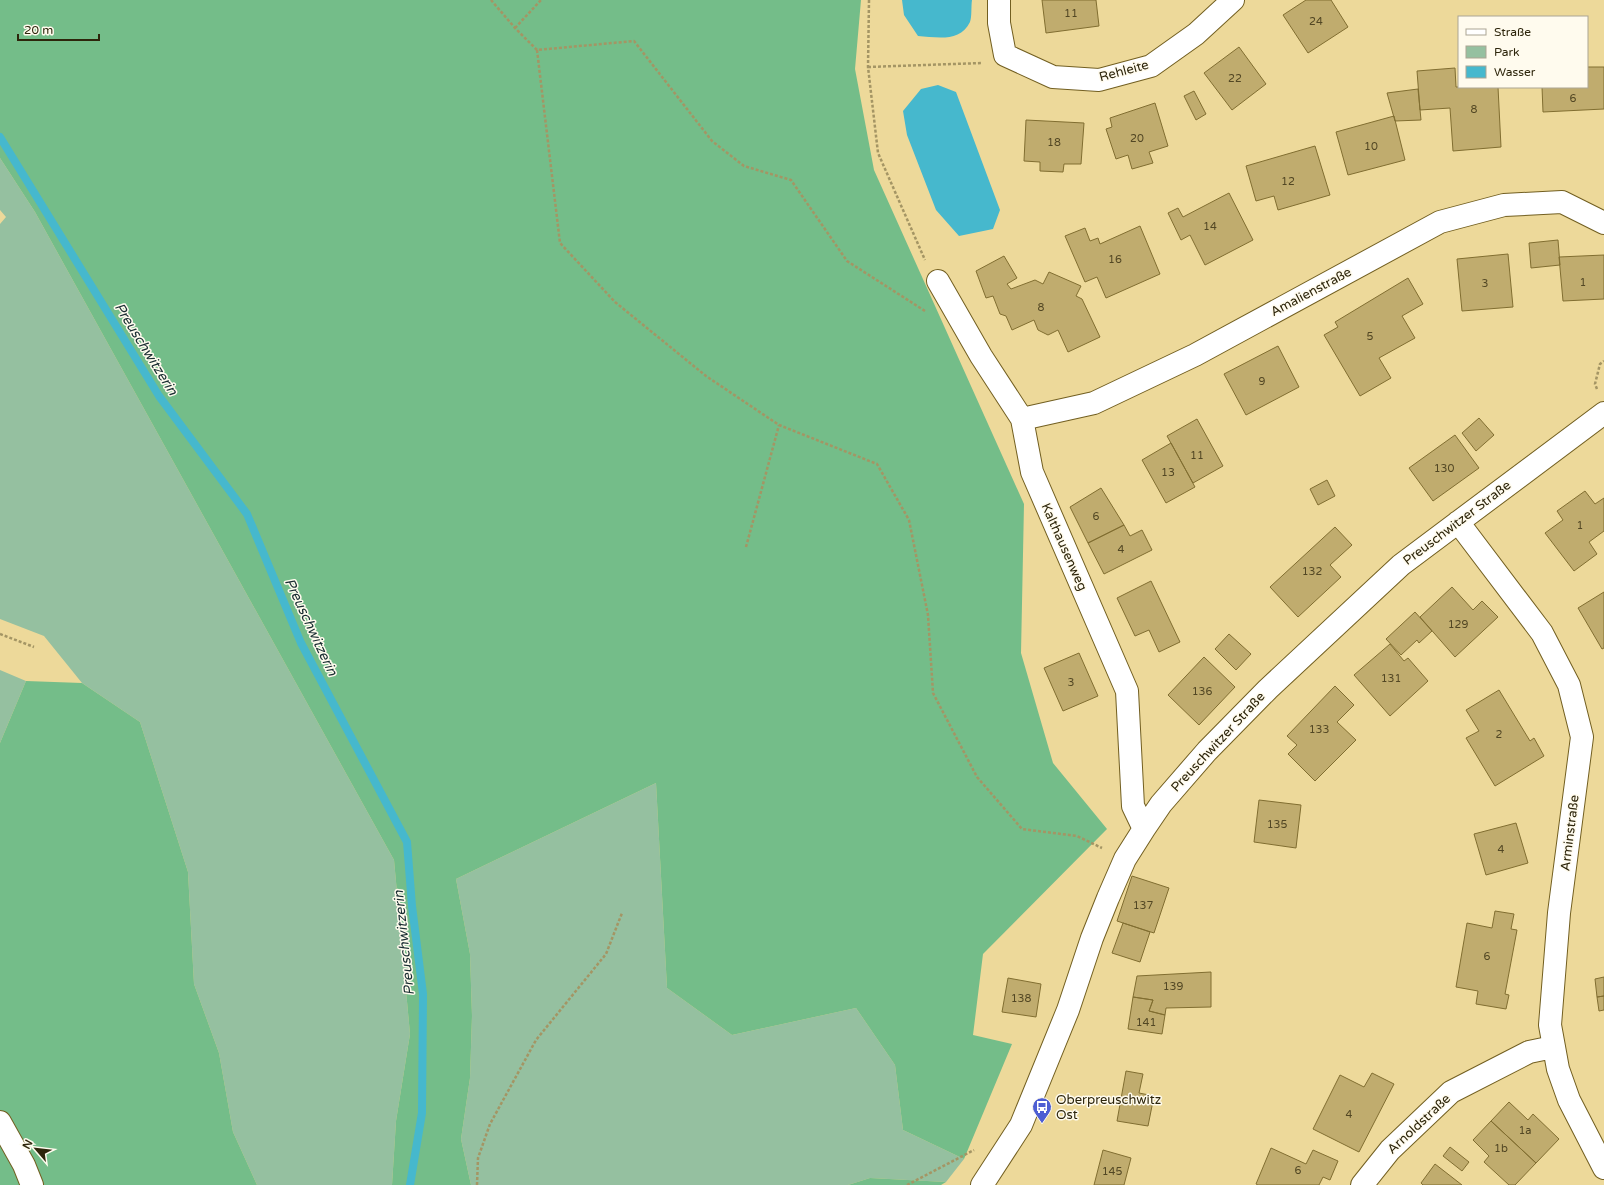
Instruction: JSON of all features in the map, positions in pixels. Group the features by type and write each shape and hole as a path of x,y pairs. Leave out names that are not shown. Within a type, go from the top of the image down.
{"street":[{"path":"1000,0 999,23 1005,55"},
{"name":"Rehleite","path":"1005,55 1053,77 1099,80 1151,66 1196,34 1233,0"},
{"name":"Amalienstraße","path":"1022,419 1094,403 1195,355 1440,222 1504,205 1562,202 1604,223"},
{"name":"Kalthausenweg","path":"938,281 981,356 1022,419 1032,472 1127,691 1133,806 1144,829"},
{"name":"Preuschwitzer Straße","path":"982,1185 1021,1125 1068,1010 1092,938 1126,859 1161,804 1208,751 1268,689 1401,565 1604,413"},
{"name":"Arminstraße","path":"1458,522 1542,633 1569,685 1582,737 1559,913 1550,1025 1558,1069 1569,1100 1604,1168"},
{"name":"Arnoldstraße","path":"1362,1185 1390,1150 1452,1092 1529,1052 1553,1047"},
{"path":"0,1122 24,1165 32,1185"}],"path":[{"path":"491,0 515,28 537,50 560,243 615,302 706,376 779,425 877,464 909,520 928,615 933,693 977,777 1022,829 1078,836 1126,859"},
{"path":"515,28 541,0"},
{"path":"869,0 868,67 878,153 930,271 938,281"},
{"path":"537,50 634,41 712,141 744,166 791,180 847,261 927,312"},
{"path":"868,67 983,63 1005,55"},
{"path":"1598,391 1595,384 1600,364 1604,361"},
{"path":"746,547 779,425"},
{"path":"0,634 34,647"},
{"path":"477,1185 478,1158 490,1124 536,1040 606,954 622,913"},
{"path":"907,1185 981,1146"}],"green space":[{"path":"0,0 861,0 855,69 874,170 1024,504 1021,653 1053,763 1107,829 983,954 973,1035 1012,1044 964,1159 903,1130 895,1065 856,1008 732,1035 667,988 656,783 456,879 470,954 472,1016 470,1078 461,1139 471,1185 392,1185 396,1121 410,1034 394,860 35,212 0,158"},
{"path":"0,158 35,212 394,860 410,1034 396,1121 392,1185 257,1185 233,1132 219,1053 194,984 188,872 140,722 82,683 44,636 0,619 0,224 6,217 0,210"},
{"path":"0,670 26,681 0,743"},
{"path":"26,681 82,683 140,722 188,872 194,984 219,1053 233,1132 257,1185 0,1185 0,743"},
{"path":"656,783 667,988 732,1035 856,1008 895,1065 903,1130 964,1159 946,1182 870,1178 848,1185 471,1185 461,1139 470,1078 472,1016 470,954 456,879"},
{"path":"870,1178 946,1182 941,1185 848,1185"}],"water":[{"path":"902,0 972,0 970,22 966,29 954,36 940,38 918,36 904,15"},
{"path":"938,85 956,92 1000,210 993,229 959,236 936,210 907,135 903,111 921,89"}],"building":[{"path":"1042,0 1096,0 1099,26 1046,33"},
{"path":"1306,0 1331,0 1348,27 1308,53 1283,15"},
{"path":"1239,47 1266,84 1232,110 1204,73"},
{"path":"1588,67 1604,67 1604,109 1543,112 1542,88 1588,88"},
{"path":"1455,68 1456,87 1458,88 1498,88 1501,147 1453,151 1450,108 1420,110 1417,71"},
{"path":"1418,89 1421,120 1395,121 1387,93"},
{"path":"1194,91 1206,114 1196,120 1184,96"},
{"path":"1155,103 1168,146 1149,152 1153,163 1132,169 1128,155 1116,159 1106,129 1112,127 1110,118"},
{"path":"1394,116 1405,160 1348,175 1336,132"},
{"path":"1026,120 1084,123 1081,164 1064,164 1063,172 1040,171 1040,162 1024,161"},
{"path":"1315,146 1330,195 1278,210 1274,196 1256,201 1246,166"},
{"path":"1229,193 1253,240 1205,265 1190,235 1181,240 1168,213 1178,208 1183,217"},
{"path":"1140,226 1160,274 1106,298 1097,277 1085,282 1065,236 1085,228 1090,241 1098,238 1100,244"},
{"path":"1558,240 1560,265 1531,268 1529,243"},
{"path":"1508,254 1513,307 1462,311 1457,259"},
{"path":"1604,255 1604,299 1563,301 1559,257"},
{"path":"1004,256 1017,278 1007,284 1011,289 1035,280 1043,284 1049,272 1081,286 1076,296 1082,299 1100,337 1068,352 1058,330 1048,335 1038,330 1034,320 1012,330 1006,316 1000,314 993,296 986,298 976,271"},
{"path":"1408,278 1423,304 1402,316 1415,338 1379,358 1391,378 1360,396 1324,335 1338,327 1335,322"},
{"path":"1278,346 1299,387 1246,415 1224,374"},
{"path":"1479,418 1494,435 1476,451 1462,433"},
{"path":"1197,419 1223,466 1193,483 1167,436"},
{"path":"1455,435 1479,468 1433,501 1409,468"},
{"path":"1171,443 1195,487 1166,503 1142,460"},
{"path":"1327,480 1335,496 1318,505 1310,489"},
{"path":"1101,488 1124,525 1088,543 1070,507"},
{"path":"1585,491 1595,504 1604,498 1604,531 1589,542 1597,554 1574,571 1545,533 1563,520 1557,511"},
{"path":"1124,525 1130,536 1142,530 1152,550 1104,574 1088,543"},
{"path":"1335,527 1352,545 1330,565 1341,577 1298,617 1270,587"},
{"path":"1151,581 1180,642 1159,652 1149,630 1135,636 1117,598"},
{"path":"1452,587 1473,610 1482,601 1498,617 1455,657 1420,617"},
{"path":"1604,592 1604,648 1602,649 1578,608"},
{"path":"1415,612 1432,631 1419,643 1417,640 1401,655 1386,639"},
{"path":"1229,634 1251,654 1236,670 1215,649"},
{"path":"1390,644 1404,661 1408,658 1428,681 1390,716 1354,675"},
{"path":"1079,653 1098,696 1063,711 1044,668"},
{"path":"1204,657 1235,687 1199,725 1168,695"},
{"path":"1335,686 1354,705 1337,722 1356,740 1315,781 1288,754 1297,745 1287,736"},
{"path":"1499,690 1530,741 1534,738 1544,756 1495,786 1466,738 1479,731 1466,710"},
{"path":"1259,800 1301,805 1296,848 1254,842"},
{"path":"1516,823 1528,863 1486,875 1474,834"},
{"path":"1132,876 1169,888 1154,933 1117,921"},
{"path":"1495,911 1514,914 1511,929 1517,930 1505,994 1509,995 1506,1009 1476,1004 1478,991 1456,987 1467,923 1492,928"},
{"path":"1123,923 1150,932 1140,962 1112,953"},
{"path":"1211,972 1211,1007 1166,1008 1165,1015 1149,1011 1153,1000 1133,997 1137,976"},
{"path":"1604,977 1604,996 1597,997 1595,979"},
{"path":"1008,978 1041,984 1036,1017 1002,1012"},
{"path":"1604,996 1604,1010 1599,1011 1597,997"},
{"path":"1133,997 1153,1000 1149,1011 1165,1015 1162,1034 1128,1029"},
{"path":"1126,1071 1143,1074 1139,1093 1154,1096 1148,1126 1117,1121"},
{"path":"1372,1073 1394,1084 1359,1152 1313,1129 1340,1075 1364,1087"},
{"path":"1509,1102 1528,1120 1533,1114 1559,1139 1536,1163 1491,1121"},
{"path":"1491,1121 1536,1163 1515,1185 1509,1185 1484,1162 1489,1156 1473,1140"},
{"path":"1450,1147 1469,1162 1462,1171 1443,1156"},
{"path":"1271,1148 1306,1164 1313,1150 1338,1161 1330,1180 1323,1177 1319,1185 1258,1185 1256,1184"},
{"path":"1103,1150 1131,1158 1124,1185 1094,1185"},
{"path":"1435,1164 1462,1185 1423,1185 1421,1183"}],"waterway":[{"name":"Preuschwitzerin","path":"0,137 159,396 247,514 301,643 407,842 412,906 423,994 422,1113 410,1185"}],"place":[{"name":"Oberpreuschwitz Ost","path":"1042,1124"}]}
